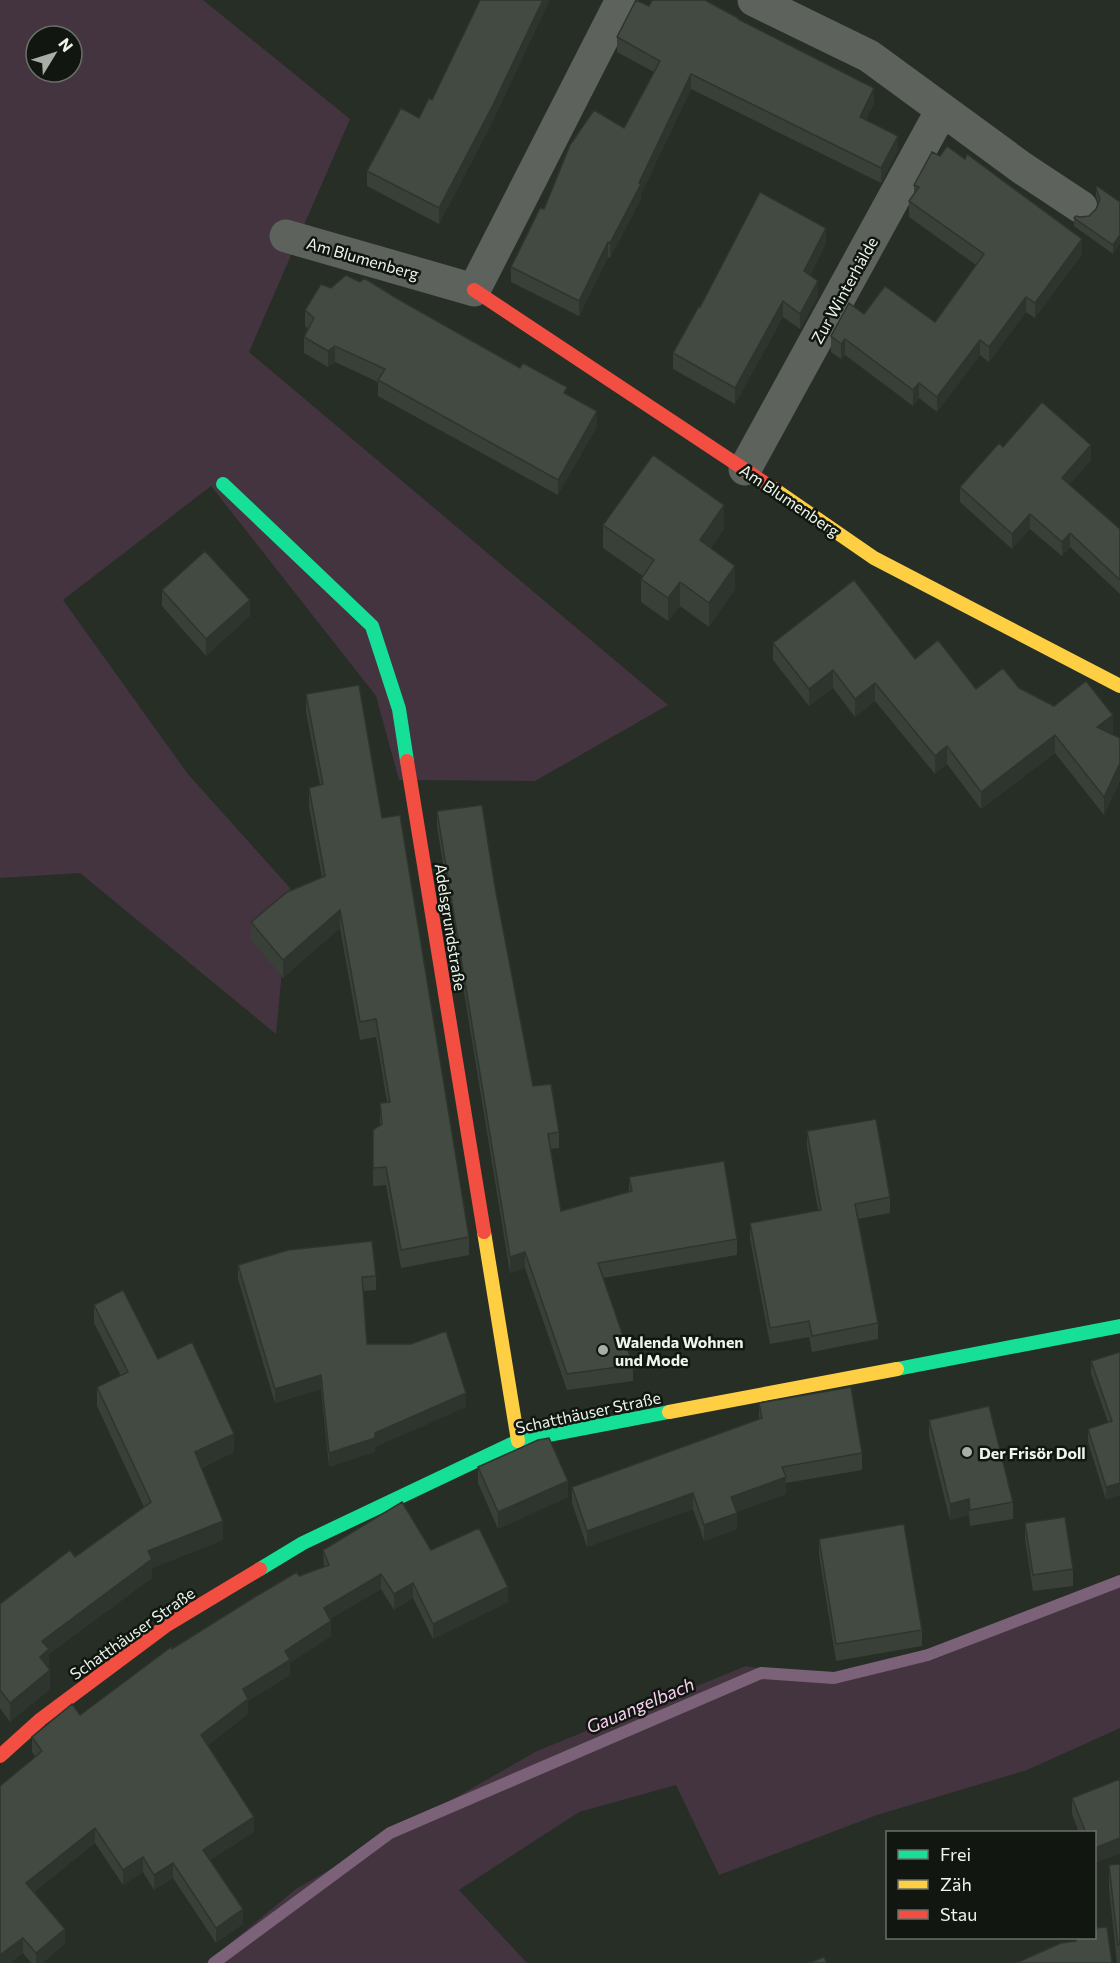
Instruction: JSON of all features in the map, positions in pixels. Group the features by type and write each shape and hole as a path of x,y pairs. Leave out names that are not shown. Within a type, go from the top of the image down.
{"street":[{"path":"474,290 622,0"},
{"path":"754,0 869,56 1022,168 1081,207"},
{"name":"Zur Winterhälde","path":"745,469 942,110"},
{"name":"Am Blumenberg","path":"286,236 474,290 745,469 874,558 1120,686"},
{"name":"Adelsgrundstraße","path":"223,484 372,626 399,709 518,1441"},
{"name":"Schatthäuser Straße","path":"0,1756 41,1719 186,1613 303,1543 518,1441 1120,1326"}],"shaded area":[{"path":"0,0 203,0 350,119 249,352 668,705 535,781 399,780 376,696 211,486 63,600 187,773 290,888 276,1034 80,873 0,878"},
{"path":"1120,1585 1120,1728 1027,1770 877,1815 719,1875 676,1785 579,1812 459,1890 527,1963 206,1963 296,1889 537,1751 746,1666 835,1682 933,1660"}],"building":[{"path":"480,0 543,0 493,105 439,208 367,171 401,108 419,118 429,98 432,100"},
{"path":"636,0 649,6 652,0 705,0 874,88 860,117 898,136 881,168 691,74 639,183 641,184 610,243 608,242 579,301 511,267 540,208 544,209 570,145 594,110 624,128 660,61 617,37"},
{"path":"947,146 965,159 967,154 1082,239 1035,303 1026,297 989,347 980,340 937,397 919,383 913,390 845,339 841,344 831,336 849,303 864,314 885,286 935,322 984,254 909,201 919,187 914,185 932,152 940,156"},
{"path":"1097,186 1120,202 1120,235 1113,245 1074,218 1089,216 1096,209 1100,199"},
{"path":"760,192 826,228 804,271 818,281 800,314 783,301 735,388 673,353 700,307"},
{"path":"346,275 360,282 364,278 520,368 523,363 567,387 564,393 597,411 558,480 378,380 385,369 335,346 328,351 304,337 314,318 305,310 321,284 331,288"},
{"path":"1042,402 1091,445 1062,478 1120,529 1120,580 1070,533 1062,542 1030,514 1012,534 960,487 999,443 1003,447"},
{"path":"653,455 724,505 700,540 735,566 709,603 680,582 668,598 641,579 654,560 603,525"},
{"path":"205,551 250,600 206,639 162,590"},
{"path":"854,580 915,659 938,640 976,689 1003,668 1019,688 1054,706 1086,681 1113,715 1097,727 1120,738 1120,763 1104,797 1055,735 981,792 947,746 935,756 875,683 855,699 833,670 809,689 773,643"},
{"path":"359,685 382,818 400,815 469,1237 401,1250 386,1167 373,1168 373,1130 382,1124 380,1103 390,1102 376,1019 360,1022 340,910 283,960 251,922 287,892 325,876 309,788 323,784 306,694"},
{"path":"482,805 495,887 533,1086 551,1084 559,1132 548,1134 561,1211 632,1191 629,1177 724,1161 737,1239 598,1263 633,1365 567,1374 525,1252 510,1257 437,811"},
{"path":"876,1119 890,1197 855,1204 878,1323 812,1336 809,1321 770,1328 750,1223 821,1210 807,1131"},
{"path":"372,1241 376,1276 362,1277 367,1344 411,1344 446,1331 466,1393 375,1433 375,1438 329,1453 321,1375 275,1389 238,1265 288,1250"},
{"path":"123,1290 158,1359 192,1342 234,1434 195,1452 223,1521 148,1551 152,1559 42,1641 49,1649 40,1657 50,1670 10,1703 0,1690 0,1604 70,1550 75,1557 151,1502 97,1387 128,1372 94,1305"},
{"path":"1120,1352 1120,1483 1106,1487 1088,1429 1112,1421 1091,1361"},
{"path":"851,1387 862,1453 782,1467 786,1477 731,1497 737,1513 704,1525 693,1493 587,1531 572,1487 762,1418 759,1403"},
{"path":"989,1406 1013,1502 970,1510 969,1499 950,1504 929,1420"},
{"path":"549,1438 568,1481 498,1512 478,1467 538,1440"},
{"path":"402,1502 431,1550 479,1528 508,1587 433,1624 413,1583 394,1594 381,1574 324,1608 331,1621 285,1651 290,1660 243,1689 248,1699 201,1735 254,1817 203,1850 243,1909 216,1928 173,1863 154,1875 143,1857 123,1870 95,1828 26,1883 65,1929 36,1953 23,1938 0,1955 0,1786 42,1751 32,1737 72,1704 80,1715 171,1647 172,1649 297,1572 299,1576 329,1565 323,1550"},
{"path":"1065,1517 1073,1569 1033,1575 1025,1523"},
{"path":"904,1524 922,1630 836,1644 819,1539"},
{"path":"1120,1779 1120,1838 1096,1848 1096,1831 1085,1831 1072,1798"},
{"path":"1120,1864 1120,1944 1118,1945 1109,1865"},
{"path":"1107,1927 1112,1963 1016,1963 1061,1943 1076,1941 1076,1939 1096,1939 1096,1928"},
{"path":"824,1957 827,1963 808,1963"}],"waterway":[{"name":"Gauangelbach","path":"214,1963 390,1833 761,1673 834,1678 928,1655 1120,1581"}],"traffic: fast":[{"path":"223,484 372,626 399,709 407,761"},
{"path":"897,1369 1120,1326"},
{"path":"260,1569 303,1543 518,1441 669,1412"}],"traffic: slow":[{"path":"774,489 874,558 1120,686"},
{"path":"484,1232 518,1441"},
{"path":"669,1412 897,1369"}],"traffic: jam":[{"path":"474,290 774,489"},
{"path":"407,761 484,1232"},
{"path":"0,1756 41,1719 167,1625 260,1569"}],"place":[{"name":"Walenda Wohnen und Mode","path":"603,1350"},
{"name":"Der Frisör Doll","path":"967,1452"}]}
